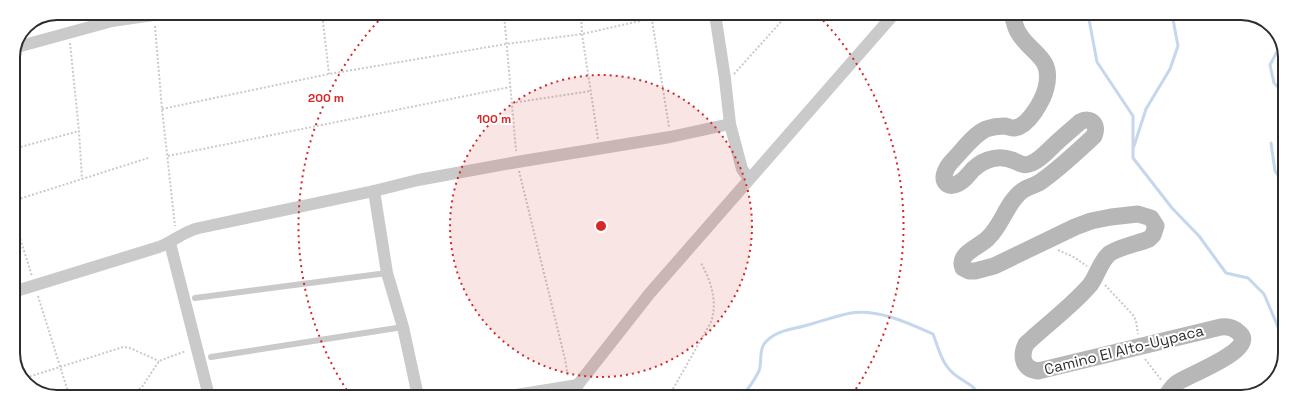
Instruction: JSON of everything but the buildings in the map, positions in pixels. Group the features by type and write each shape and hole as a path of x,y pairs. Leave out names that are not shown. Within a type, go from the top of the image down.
{"street":[{"path":"22,46 119,20"},
{"path":"716,20 730,124 742,169 749,179"},
{"path":"572,389 650,293 889,20"},
{"name":"Camino El Alto-Uypaca","path":"1014,20 1017,31 1028,46 1040,56 1048,74 1046,88 1040,104 1022,125 1013,128 995,126 979,133 945,170 944,180 947,184 959,184 975,166 989,160 1002,157 1023,165 1031,164 1039,159 1080,122 1085,120 1092,121 1096,128 1094,136 1042,181 1034,186 1027,187 1016,196 993,234 964,256 962,260 963,268 972,271 986,269 1091,221 1138,214 1151,218 1156,226 1153,235 1149,239 1110,254 1104,260 1097,275 1090,285 1077,299 1026,344 1022,358 1025,364 1032,370 1038,371 1221,327 1228,326 1240,332 1242,341 1236,351 1210,367 1176,383 1170,390"},
{"path":"20,290 175,239 188,231 199,228 374,192 418,180 670,137 730,124"},
{"path":"374,192 387,273 402,327 417,390"},
{"path":"175,239 196,347 207,390"}],"lane":[{"path":"195,298 387,273"},
{"path":"211,357 402,327"}],"path":[{"path":"154,20 162,109 176,228 175,239"},
{"path":"323,20 329,74"},
{"path":"504,20 517,162 566,359 572,389"},
{"path":"581,20 582,34 600,148"},
{"path":"162,109 329,74 506,44 582,34 647,20"},
{"path":"652,20 670,137"},
{"path":"725,79 734,75 783,20"},
{"path":"68,33 79,131 82,179"},
{"path":"168,156 510,87"},
{"path":"512,103 591,91"},
{"path":"20,147 79,131"},
{"path":"20,199 148,158"},
{"path":"20,238 67,390"},
{"path":"1048,241 1050,245 1072,256 1097,275 1133,315 1138,332 1139,347 1164,390"},
{"path":"672,390 708,328 713,315 714,300 706,273 701,263"},
{"path":"29,377 123,347 130,348 159,361"},
{"path":"138,390 142,387 159,361 196,347"}],"waterway":[{"path":"1089,20 1097,62 1133,116 1133,158 1172,208 1199,236 1226,273 1248,278 1264,294 1278,327"},
{"path":"1134,146 1146,109 1170,69 1178,46 1173,20"},
{"path":"1277,51 1270,65 1274,83 1278,87"},
{"path":"1271,143 1275,171 1278,175"},
{"path":"746,390 759,371 762,347 772,336 839,316 862,312 893,318 933,334 942,358 948,368 976,390"}]}
